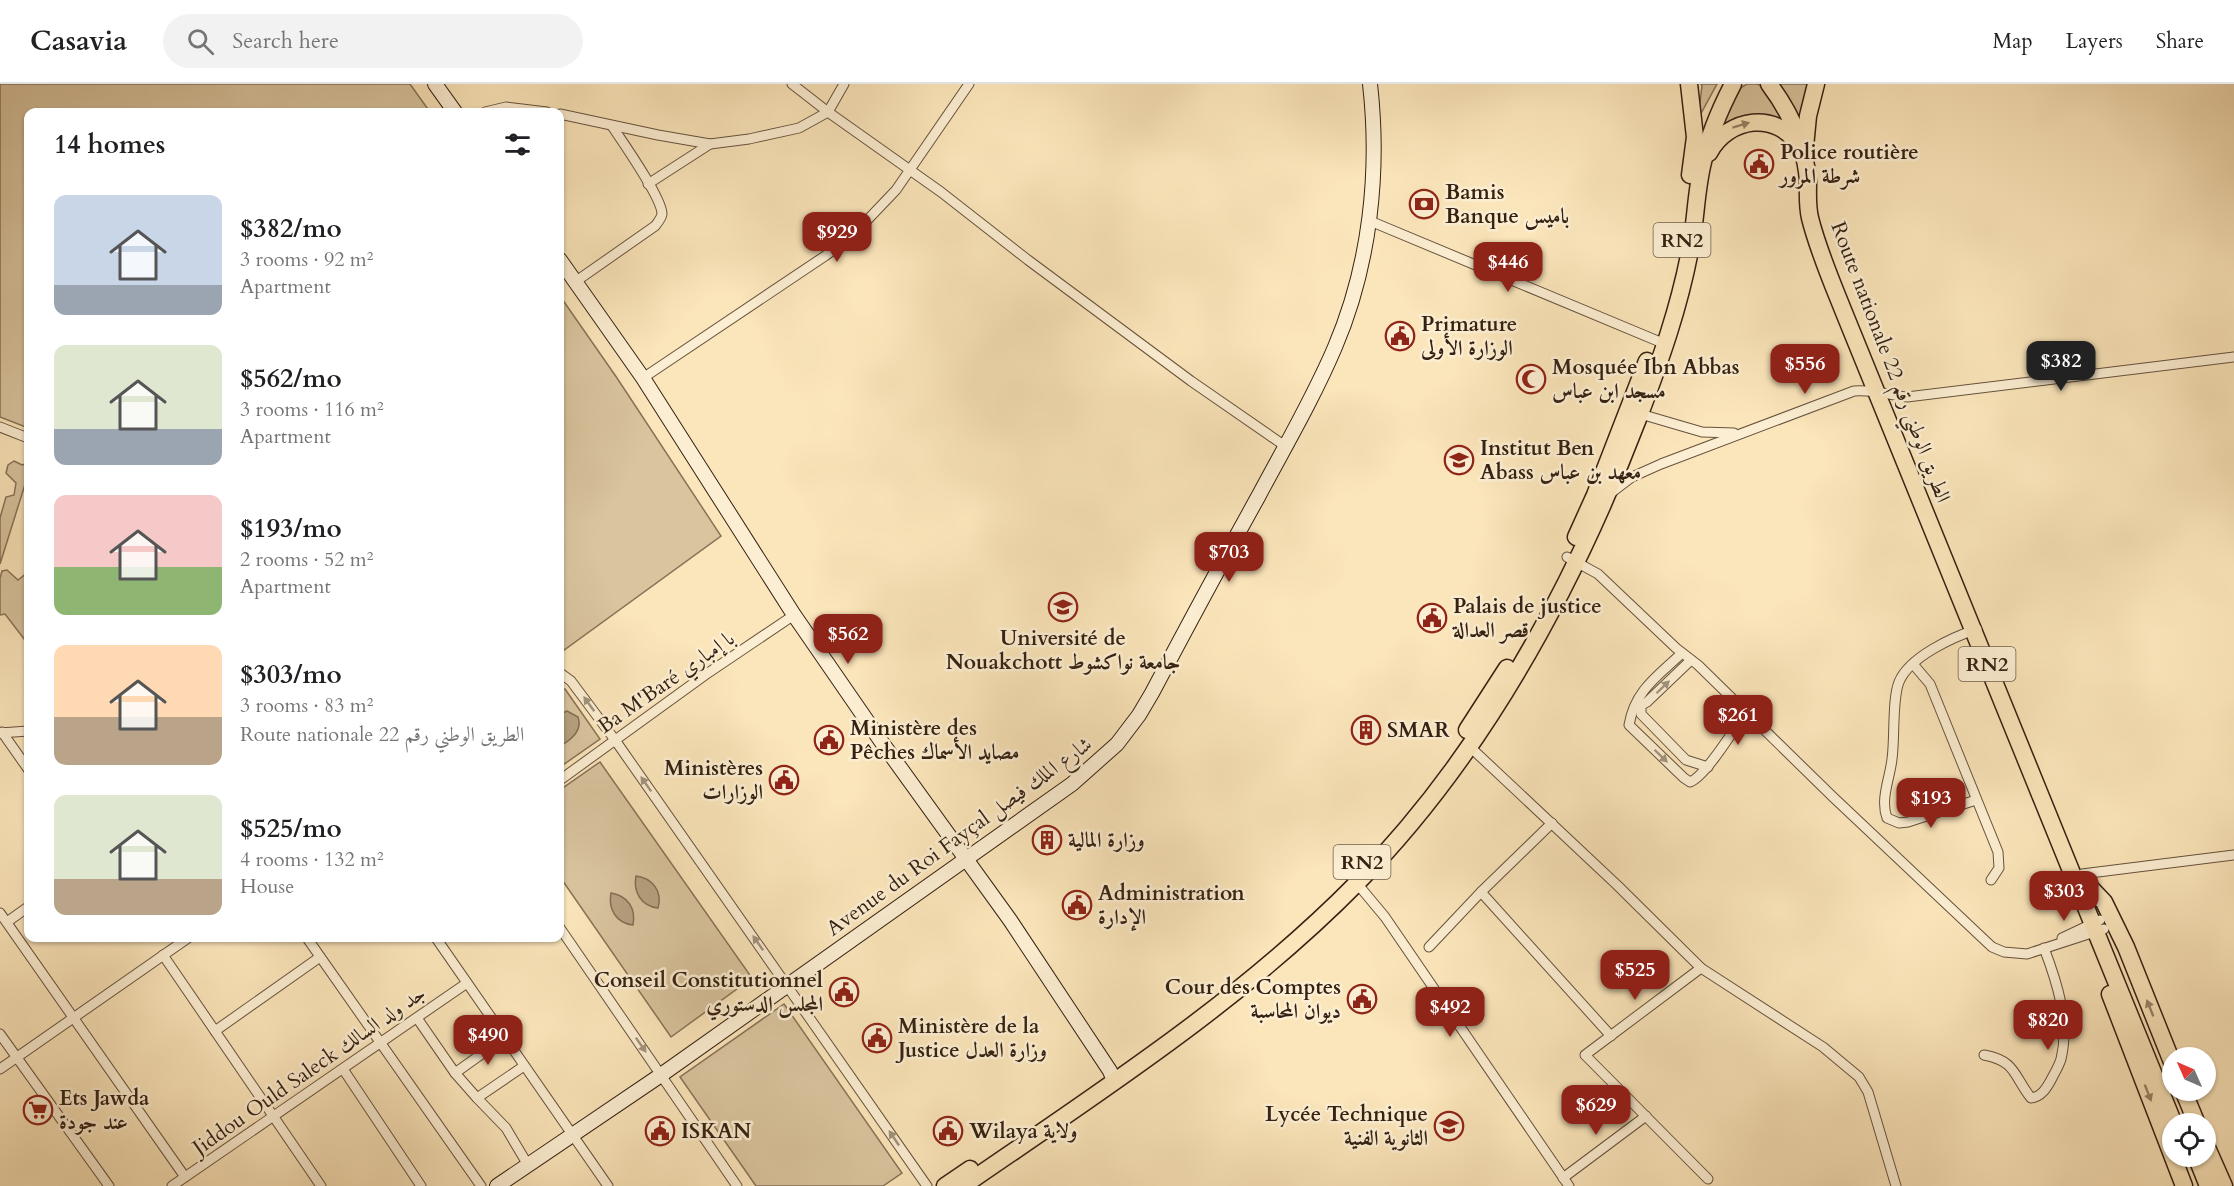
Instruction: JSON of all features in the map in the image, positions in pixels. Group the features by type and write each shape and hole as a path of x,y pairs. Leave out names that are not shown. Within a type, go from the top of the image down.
{"highway":[{"path":"1689,84 1695,137"},
{"name":"RN2","path":"1660,343 1666,306 1682,242 1695,137 1722,84"},
{"name":"RN2","path":"963,1186 1112,1076 1262,957 1354,879 1417,815 1469,746 1532,647 1602,495 1660,343 1678,306 1691,244 1702,165 1710,136 1733,84"},
{"name":"RN2","path":"1769,84 1791,116 1798,133 1804,160"},
{"name":"RN2","path":"1804,160 1808,116 1816,84"},
{"path":"1702,165 1719,138 1733,127 1749,122 1767,123 1783,129 1795,141 1804,160"},
{"name":"Route nationale 22 الطريق الوطني رقم","path":"1804,160 1808,183 1808,207 1817,243 1882,393 2099,928 2162,1069"},
{"name":"RN2","path":"1354,879 1461,738 1523,643 1572,559"},
{"name":"Route nationale 22 الطريق الوطني رقم","path":"1977,629 2083,878 2099,928"},
{"path":"2083,878 2104,902 2126,947 2162,1068"},
{"path":"2099,928 2097,948 2101,967 2184,1186"},
{"name":"RN2","path":"945,1186 1112,1076"},
{"path":"2191,1167 2199,1186"},
{"path":"2200,1167 2208,1186"},
{"path":"2216,1167 2224,1186"}],"street":[{"path":"435,84 452,108"},
{"path":"792,84 1191,381 1285,446"},
{"path":"564,115 710,144 792,130 828,112 844,84"},
{"path":"643,378 825,256 854,234 880,209 911,171 969,84"},
{"name":"Avenue du Roi Fayçal شارع الملك فيصل","path":"497,1186 788,986 1086,773 1107,755 1128,730 1152,693 1285,446 1336,345 1350,307 1370,221 1374,146 1370,84"},
{"path":"575,282 660,220 661,208 612,126"},
{"path":"648,184 710,144"},
{"path":"1370,221 1660,343"},
{"path":"564,266 643,378 794,615 965,860 1010,920 1112,1076"},
{"path":"1602,495 1644,471 1842,395 1863,390 1907,397 2234,357"},
{"path":"1634,412 1702,432 1740,433"},
{"path":"0,427 24,436"},
{"path":"1572,559 1598,574 1992,947 2018,954 2047,947 2099,928"},
{"name":"Ba M'Baré با إمباري","path":"564,777 705,675 794,615"},
{"path":"1976,800 1899,823 1887,818 1884,806 1894,744 1896,692 1900,680 1920,657 1977,629"},
{"path":"1682,652 1639,694 1629,725 1684,778 1690,782 1696,780 1708,767 1746,712"},
{"path":"1632,711 1641,706 1691,660"},
{"path":"1913,664 1930,684 1998,852 1999,868 1991,880"},
{"path":"564,677 571,681 615,740 927,1186"},
{"path":"1641,706 1641,714 1686,760 1708,767"},
{"path":"1,732 24,731"},
{"path":"1,732 24,764"},
{"path":"1469,746 1552,823 1701,969 1823,1047 1859,1077 1868,1092 1896,1186"},
{"path":"1429,947 1481,891 1552,823"},
{"path":"2083,878 2234,855"},
{"path":"1354,879 1385,917 1566,1182 1646,1116"},
{"path":"1481,891 1611,1036"},
{"path":"7,922 24,910"},
{"path":"0,913 185,1177"},
{"path":"564,934 737,1186"},
{"path":"0,1070 182,942"},
{"path":"310,942 481,1186"},
{"path":"439,942 571,1136 608,1186"},
{"path":"1984,1055 2000,1058 2009,1064 2021,1086 2031,1098 2037,1097 2047,1088 2061,1059 2064,1026 2056,980 2047,947"},
{"path":"164,955 321,1186"},
{"path":"215,1031 321,957"},
{"path":"1701,969 1585,1055 1708,1179"},
{"name":"Jiddou Ould Saleck جد ولد السالك","path":"172,1186 467,983"},
{"path":"417,1017 455,1073 507,1128 528,1165"},
{"path":"0,1034 109,1186"},
{"path":"455,1073 504,1038"},
{"path":"477,1098 524,1066"},
{"path":"343,1068 421,1186"}],"shaded area":[{"path":"0,84 410,84 427,108 24,108 24,426 0,417"},
{"path":"1701,84 1717,84 1698,119 1702,86"},
{"path":"1747,84 1764,87 1788,126 1719,129 1737,90"},
{"path":"1779,84 1808,84 1802,124 1789,99"},
{"path":"564,302 617,378 721,536 564,650"},
{"path":"14,461 24,464 24,488 0,564 0,518 6,497 14,495 16,483 6,473 8,465"},
{"path":"7,570 18,580 24,575 24,639 5,614 0,615 2,571"},
{"path":"564,689 600,739 564,764"},
{"path":"567,711 578,717 579,727 572,738 564,743 564,712"},
{"path":"600,762 752,978 671,1037 564,883 564,787"},
{"path":"636,876 647,879 655,886 659,896 658,908 647,904 637,893"},
{"path":"611,893 622,897 630,904 634,919 633,925 627,924 614,914 610,899"},
{"path":"784,1004 902,1173 883,1186 756,1186 680,1077"}],"place":[{"name":"Police routière شرطة المرور","path":"1759,164"},
{"name":"Bamis Banque باميس","path":"1424,204"},
{"name":"Primature الوزارة الأولى","path":"1400,336"},
{"name":"Mosquée Ibn Abbas مسجد ابن عباس","path":"1531,379"},
{"name":"Institut Ben Abass معهد بن عباس","path":"1459,460"},
{"name":"Université de Nouakchott جامعة نواكشوط","path":"1063,607"},
{"name":"Palais de justice قصر العدالة","path":"1432,618"},
{"name":"SMAR","path":"1366,730"},
{"name":"Ministère des Pêches مصايد الأسماك","path":"829,740"},
{"name":"Ministères الوزارات","path":"784,780"},
{"name":"وزارة المالية","path":"1047,840"},
{"name":"Administration الإدارة","path":"1077,905"},
{"name":"Conseil Constitutionnel المجلس الدستوري","path":"844,992"},
{"name":"Cour des Comptes ديوان المحاسبة","path":"1362,999"},
{"name":"Ministère de la Justice وزارة العدل","path":"877,1038"},
{"name":"Ets Jawda عند جودة","path":"38,1110"},
{"name":"Lycée Technique الثانوية الفنية","path":"1449,1126"},
{"name":"ISKAN","path":"660,1131"},
{"name":"Wilaya ولاية","path":"948,1131"}]}
